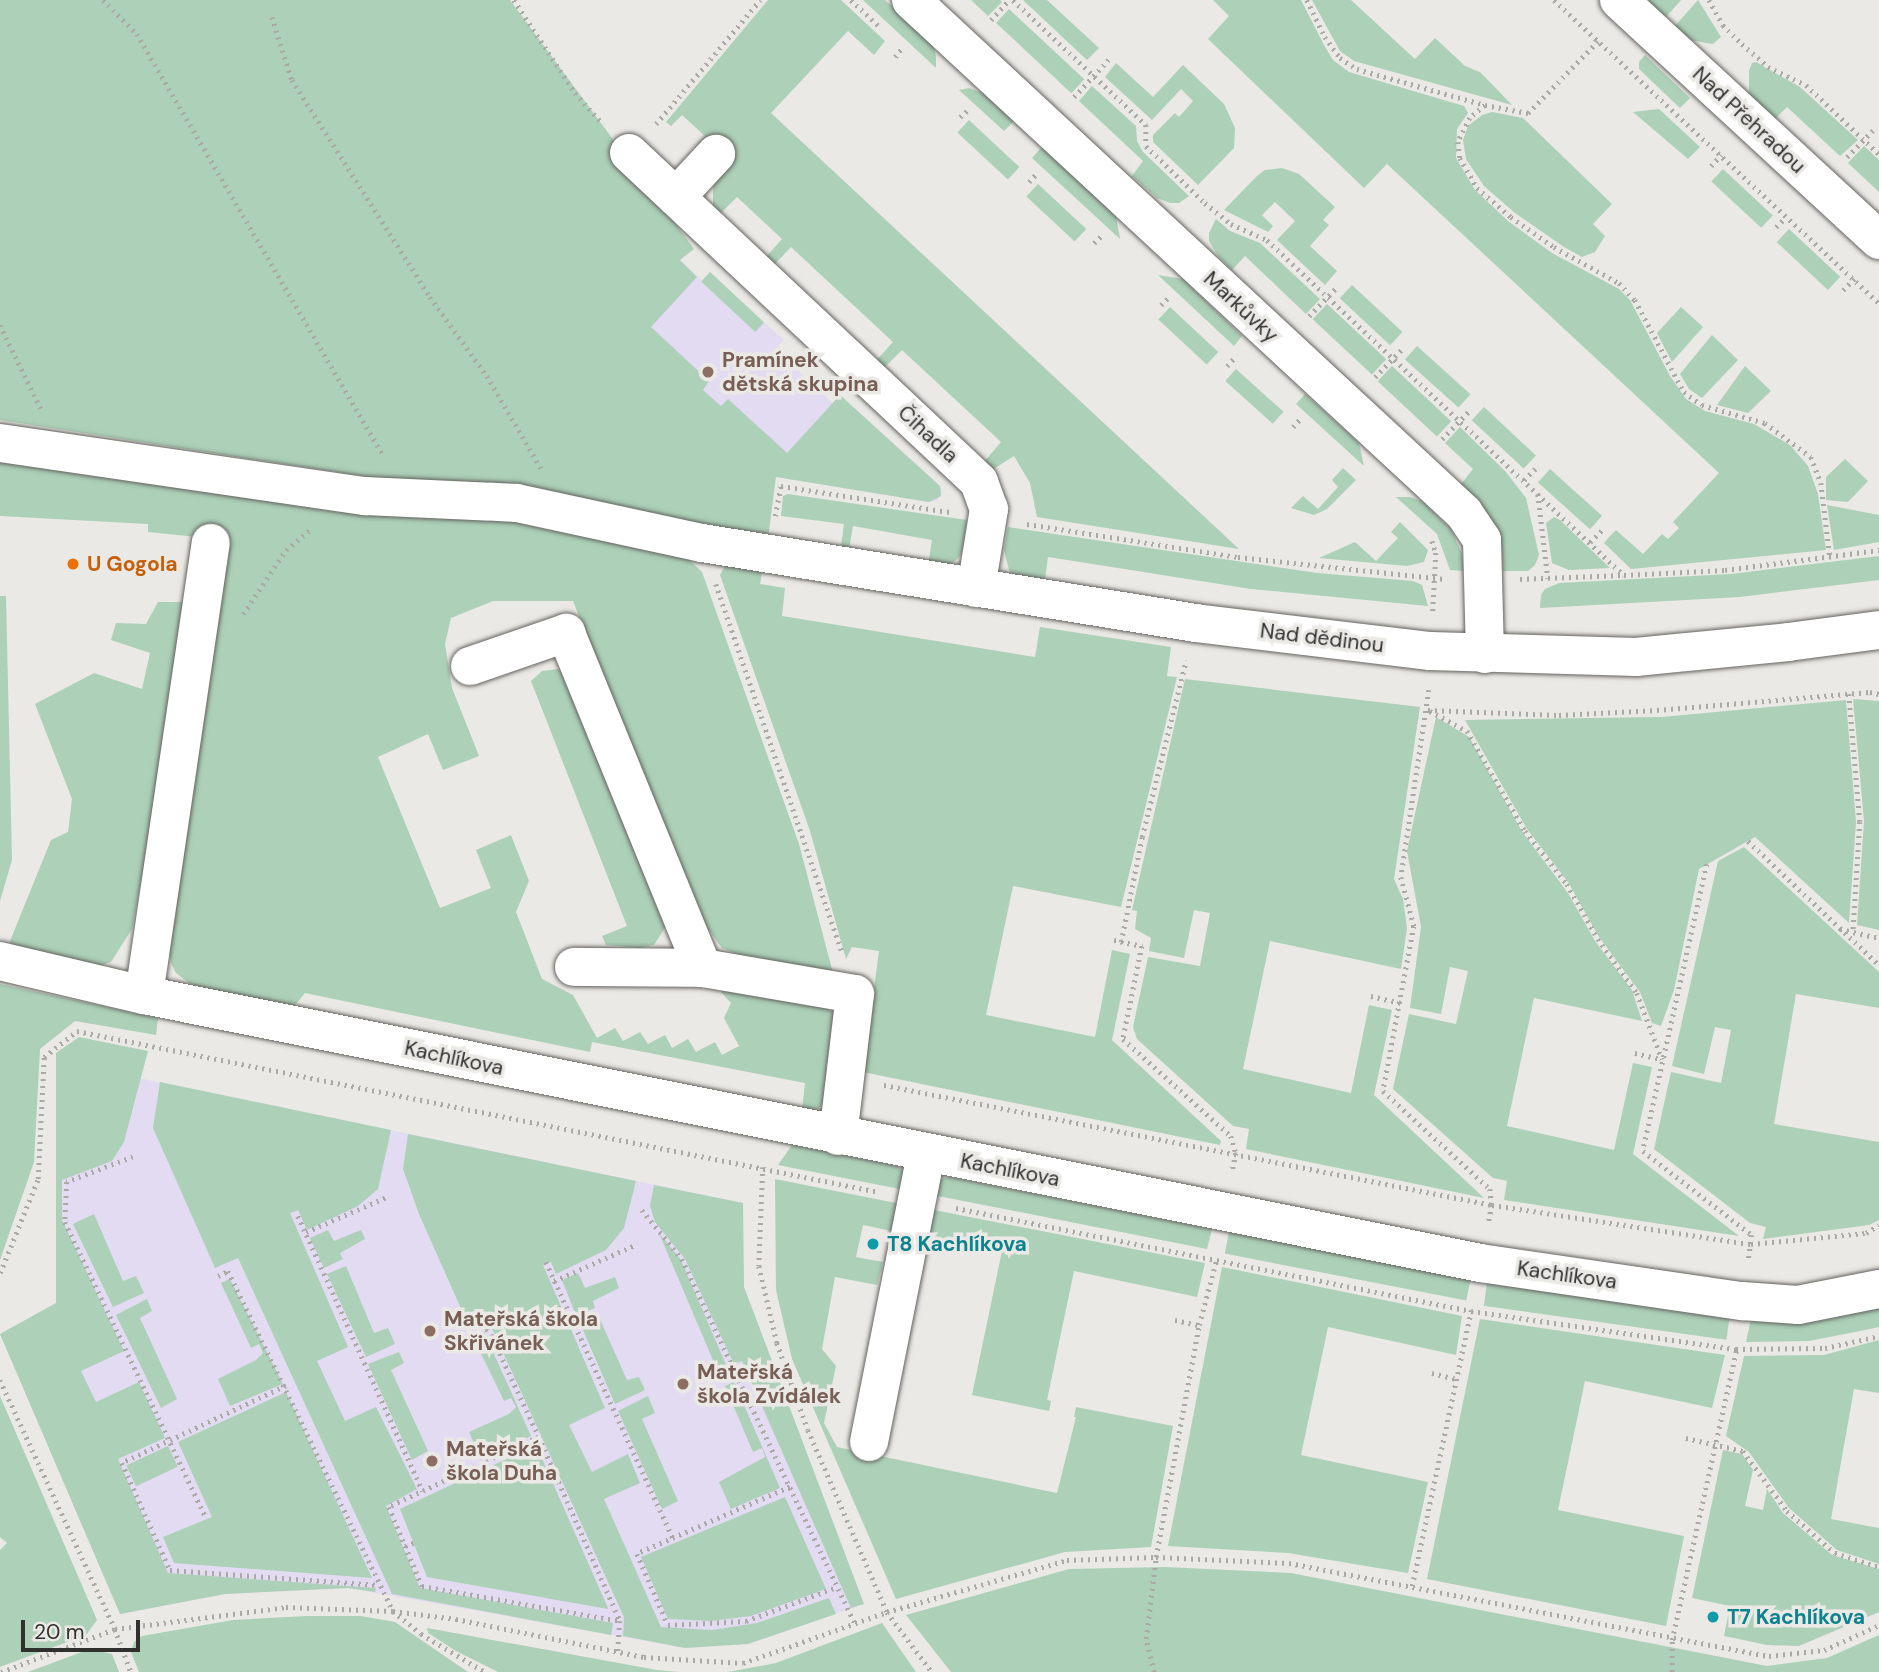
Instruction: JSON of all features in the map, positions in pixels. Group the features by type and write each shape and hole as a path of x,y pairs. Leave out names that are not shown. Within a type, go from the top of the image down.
{"street":[{"name":"Markůvky","path":"911,0 1464,513 1482,540 1485,654"},
{"name":"Nad Přehradou","path":"1619,0 1879,240"},
{"name":"Čihadla","path":"629,153 979,482 989,509 976,588"},
{"path":"676,197 716,154"},
{"name":"Nad dědinou","path":"0,443 365,496 517,503 702,542 976,588 1195,623 1430,651 1636,657 1879,630"},
{"path":"144,995 211,542"},
{"path":"470,666 566,633 703,968"},
{"name":"Kachlíkova","path":"0,961 144,995 1480,1263 1742,1301 1798,1304 1856,1296 1879,1289"},
{"path":"574,967 703,968 855,994 838,1136"},
{"path":"869,1442 926,1153"}],"path":[{"path":"103,0 136,34 408,496"},
{"path":"514,0 575,93 629,153"},
{"path":"657,123 760,0"},
{"path":"1013,0 1146,125 1146,146 1205,203 1231,224 1267,240 1624,575"},
{"path":"1307,0 1325,37 1340,58 1357,69 1485,105 1528,113 1598,41"},
{"path":"1554,0 1879,303"},
{"path":"1709,0 1723,25 1768,68 1806,85 1879,154"},
{"path":"272,17 292,80 430,297 487,376 532,453"},
{"path":"895,57 902,48"},
{"path":"1047,126 1110,58"},
{"path":"1485,105 1470,118 1458,142 1460,158 1477,188 1511,217 1554,247 1619,282 1634,300 1684,392 1702,405 1765,423 1811,457 1821,483 1830,557"},
{"path":"960,117 968,110"},
{"path":"1711,166 1721,155"},
{"path":"1029,182 1037,173"},
{"path":"1776,227 1786,216"},
{"path":"1094,243 1103,234"},
{"path":"1843,290 1854,279"},
{"path":"1161,304 1170,296"},
{"path":"0,325 43,412"},
{"path":"1227,366 1236,356"},
{"path":"1293,427 1302,417"},
{"path":"1524,480 1535,469"},
{"path":"769,552 780,486 1238,557 1434,579 1485,580 1725,570 1879,550"},
{"path":"1538,493 1548,578"},
{"path":"241,616 286,550 307,532 365,496"},
{"path":"1590,542 1602,530"},
{"path":"702,542 855,994"},
{"path":"1412,1586 1492,1205 1490,1189 1384,1091 1414,926 1401,877 1428,710 1434,579"},
{"path":"1121,942 1142,837 1195,623"},
{"path":"1428,710 1559,715 1670,710 1849,694 1879,694"},
{"path":"1849,694 1860,822 1853,932"},
{"path":"1428,710 1467,731 1525,831 1567,884 1598,939 1637,993 1662,1059"},
{"path":"1748,841 1879,965"},
{"path":"1707,864 1643,1151 1752,1236 1751,1244"},
{"path":"1840,928 1879,938"},
{"path":"1114,940 1142,946 1123,1039 1231,1136 1236,1153"},
{"path":"1371,996 1401,1003"},
{"path":"0,1273 38,1179 44,1057 77,1031 1471,1311 1736,1349 1825,1348 1879,1336"},
{"path":"1635,1054 1662,1059"},
{"path":"845,1077 1492,1205 1751,1244 1866,1233 1879,1226"},
{"path":"133,1157 66,1182 65,1222 205,1516"},
{"path":"762,1169 759,1266 777,1343 808,1430 887,1612 932,1672"},
{"path":"306,1232 387,1197"},
{"path":"642,1210 682,1259 855,1623"},
{"path":"1154,1672 1146,1639 1156,1557 1199,1325 1225,1212"},
{"path":"298,1216 423,1491"},
{"path":"554,1282 637,1244"},
{"path":"545,1262 673,1538"},
{"path":"218,1276 228,1271 286,1386 378,1585 393,1611 421,1634 485,1672"},
{"path":"1175,1320 1199,1325"},
{"path":"472,1336 488,1328 539,1437 620,1621 618,1651"},
{"path":"1672,1672 1672,1640 1736,1349"},
{"path":"1432,1373 1456,1379"},
{"path":"722,1379 736,1374"},
{"path":"0,1380 115,1629 131,1672"},
{"path":"286,1386 122,1464 170,1570 378,1585"},
{"path":"539,1437 389,1507 422,1586 620,1621"},
{"path":"1686,1438 1744,1451 1787,1511 1835,1553 1879,1567"},
{"path":"790,1487 637,1554 668,1625 746,1621 837,1587"},
{"path":"405,1546 413,1543"},
{"path":"1,1672 115,1629 286,1608 393,1611 456,1619 644,1657 743,1663 887,1612 1067,1560 1156,1557 1289,1563 1672,1640 1769,1656 1824,1650 1879,1625"}],"shaded area":[{"name":"Pramínek dětská skupina","path":"680,260 756,330 764,322 784,340 775,349 833,403 840,395 940,486 942,492 937,501 929,502 677,461 586,329"},
{"name":"Mateřská škola Duha","path":"56,1061 743,1203 744,1287 864,1604 748,1644 685,1648 348,1588 225,1594 120,1614 0,1334 56,1303"}],"green space":[{"path":"0,0 510,0 694,249 680,260 697,277 651,327 709,381 703,390 721,406 728,399 787,453 840,395 940,486 941,496 929,502 776,477 768,539 0,420"},
{"path":"768,0 841,0 885,41 874,55 848,31 771,113 1239,549 1037,517 1030,483 1014,456 992,470 983,463 1001,442 902,350 883,369 875,362 893,342 791,247 773,266 765,258 782,239 737,197 719,215 713,210 713,186 719,178 698,144 705,136 682,115 671,126 666,122"},
{"path":"863,0 885,0 932,44 936,55 936,68"},
{"path":"971,0 1000,0 1002,2 988,16"},
{"path":"1023,0 1047,0 1099,48 1087,60"},
{"path":"1213,0 1301,0 1333,60 1349,72 1464,106 1468,113 1457,129 1456,158 1475,190 1508,221 1552,253 1619,289 1630,300 1670,376 1686,399 1705,411 1754,424 1790,445 1808,466 1818,494 1826,550 1631,569 1604,543 1609,537 1616,530 1643,554 1662,534 1668,539 1679,528 1673,522 1719,473 1387,164 1364,188 1208,39 1229,16"},
{"path":"1312,0 1351,0 1415,59 1435,38 1465,66 1480,72 1512,105 1354,61 1340,51"},
{"path":"1647,0 1681,0 1666,17"},
{"path":"1698,0 1721,37 1713,44 1690,40 1675,26"},
{"path":"1009,9 1084,79 1071,93 996,23"},
{"path":"1645,55 1690,98 1680,108 1639,69 1639,62"},
{"path":"1756,62 1800,87 1858,140 1840,156 1787,107 1774,120 1749,96 1749,71 1752,63"},
{"path":"1116,63 1153,97 1183,65 1224,104 1235,128 1234,148 1198,185 1153,142 1153,135 1175,113 1179,117 1193,101 1181,89 1152,120 1105,77"},
{"path":"1092,86 1136,126 1137,141 1143,152 1189,196 1179,203 1170,203 1157,198 1132,176 1143,161 1079,101"},
{"path":"969,88 985,94 1014,121 1004,131 959,90"},
{"path":"1659,109 1700,147 1688,159 1633,112"},
{"path":"1492,112 1523,118 1612,204 1593,224 1605,236 1595,252 1582,257 1564,247 1515,213 1484,186 1466,159 1463,140 1468,126 1482,115"},
{"path":"969,120 1019,167 1008,179 957,132"},
{"path":"1864,146 1879,160 1879,192 1848,163"},
{"path":"1042,147 1116,216 1120,239 1032,158"},
{"path":"1282,168 1299,174 1335,207 1323,220 1329,225 1310,246 1337,271 1325,285 1277,240 1295,221 1275,202 1262,215 1273,226 1268,232 1224,210 1265,170"},
{"path":"1723,169 1773,215 1761,228 1711,181"},
{"path":"1038,184 1086,229 1075,241 1026,196"},
{"path":"1216,219 1230,231 1260,243 1320,299 1306,314 1245,256 1232,270 1218,256 1209,241 1209,233"},
{"path":"1789,229 1840,277 1828,290 1777,242"},
{"path":"710,272 764,322 755,332 701,282"},
{"path":"1158,275 1183,279 1242,336 1234,346"},
{"path":"1352,285 1402,332 1390,345 1340,298"},
{"path":"1327,304 1386,359 1372,375 1313,319"},
{"path":"1170,307 1218,352 1207,364 1158,319"},
{"path":"1681,307 1703,327 1672,362 1657,333"},
{"path":"1712,335 1738,360 1702,398 1689,389 1680,374"},
{"path":"1417,346 1471,394 1458,408 1405,359"},
{"path":"1392,366 1451,421 1437,437 1378,381"},
{"path":"1745,366 1771,391 1748,413 1717,405"},
{"path":"1236,369 1284,412 1273,424 1225,381"},
{"path":"1305,394 1359,443 1364,466 1296,404"},
{"path":"1484,407 1536,455 1524,469 1472,420"},
{"path":"1460,427 1506,472 1526,498 1539,555 1535,565 1528,571 1503,571 1501,548 1479,501 1461,484 1473,469 1445,443"},
{"path":"1845,459 1868,481 1848,502 1826,500 1826,477"},
{"path":"0,461 523,518 677,548 702,572 799,844 833,973 779,971 722,948 697,914 573,601 493,601 451,618 445,644 452,688 479,756 443,770 428,734 378,757 440,908 491,888 476,850 511,835 529,881 516,912 542,979 573,995 597,1038 615,1028 623,1041 640,1032 648,1044 665,1035 672,1048 688,1039 696,1052 715,1042 722,1055 739,1046 724,1018 731,1003 721,992 725,988 818,1001 838,1017 834,1090 822,1106 812,1112 802,1110 805,1083 592,1042 590,1052 305,993 292,1009 201,992 176,973 171,963 166,931 217,539 148,532 148,524 0,516"},
{"path":"1343,468 1356,480 1327,509 1314,515 1291,508 1303,496 1318,509 1338,487 1332,480"},
{"path":"1550,469 1602,516 1590,529 1538,482"},
{"path":"788,494 967,520 961,555 952,564 943,567 928,565 932,540 853,526 848,555 840,553 844,524 781,516 783,496"},
{"path":"1396,497 1410,497 1422,501 1451,529 1462,554 1464,571 1450,570 1437,534"},
{"path":"1827,505 1879,515 1879,542 1834,550"},
{"path":"1554,517 1610,568 1569,570 1552,563 1546,523"},
{"path":"1400,522 1428,550 1424,562 1407,566 1319,558 1355,542 1376,561 1398,538 1391,532"},
{"path":"1008,527 1317,573 1413,581 1422,585 1428,606 1251,589 1048,557 1044,587 1018,579 1009,570 1004,550"},
{"path":"1879,556 1879,580 1740,597 1540,608 1541,595 1545,589 1559,583 1731,574"},
{"path":"736,562 763,568 760,584 785,588 782,616 1035,657 1040,627 1171,647 1167,676 1177,677 1121,907 1013,886 986,1015 1095,1037 1112,950 1130,954 1112,1040 1221,1141 1220,1145 863,1072 879,951 852,947 846,959 810,831 720,575 725,566"},
{"path":"0,596 6,596 12,860 0,901"},
{"path":"158,602 194,602 132,929 111,962 99,966 12,953 10,941 51,840 68,832 72,799 35,704 94,673 142,689 150,653 111,640 116,623 146,624"},
{"path":"558,669 572,677 668,923 654,945 639,948 606,945 602,936 627,926 531,681 542,671"},
{"path":"1185,679 1420,707 1394,879 1403,899 1407,928 1401,969 1270,941 1243,1069 1351,1093 1369,1005 1392,1010 1374,1095 1484,1198 1246,1149 1249,1129 1233,1126 1137,1039 1133,1027 1148,957 1200,966 1210,913 1194,910 1184,958 1149,951 1151,938 1135,929 1137,911 1132,910"},
{"path":"1853,699 1879,701 1879,930 1857,925 1864,821"},
{"path":"1846,700 1856,822 1849,923 1755,837 1699,869 1674,990 1661,1026 1652,1023 1640,992 1599,937 1568,882 1527,829 1465,720 1662,717"},
{"path":"1436,717 1469,737 1523,833 1568,893 1595,941 1632,990 1642,1021 1534,998 1507,1126 1614,1150 1633,1063 1652,1067 1633,1154 1739,1236 1504,1200 1507,1181 1493,1178 1393,1089 1409,1014 1456,1024 1468,971 1450,967 1441,1014 1410,1008 1421,927 1407,851"},
{"path":"1744,847 1879,972 1879,1008 1796,994 1774,1124 1879,1142 1879,1220 1869,1225 1763,1239 1766,1227 1750,1223 1654,1149 1671,1072 1721,1083 1731,1030 1715,1027 1704,1074 1672,1066 1718,861"},
{"path":"0,984 158,1018 156,1035 75,1021 40,1049 34,1162 0,1260"},
{"path":"79,1037 148,1051 124,1142 112,1161 62,1180 62,1220 124,1351 81,1371 96,1402 139,1382 165,1438 118,1459 168,1573 376,1588 375,1592 348,1588 225,1594 120,1614 0,1334 56,1303 56,1053"},
{"path":"160,1082 391,1130 378,1189 358,1206 307,1230 298,1210 290,1213 348,1347 317,1361 345,1421 376,1407 417,1489 386,1506 420,1588 613,1623 611,1635 392,1594 238,1258 215,1268 153,1128"},
{"path":"408,1134 636,1181 624,1228 606,1250 556,1274 551,1262 543,1265 605,1408 569,1425 592,1472 628,1454 640,1483 604,1499 661,1627 712,1630 757,1623 829,1598 836,1614 748,1644 685,1648 623,1636 624,1617 485,1313 467,1322 419,1214 403,1169"},
{"path":"792,1145 897,1166 909,1177 910,1191 778,1165"},
{"path":"949,1177 1212,1229 1207,1249 928,1194 933,1181"},
{"path":"775,1179 906,1205 901,1233 863,1225 856,1257 883,1262 877,1285 835,1277 822,1349 836,1366 824,1423 837,1447 1057,1493 1076,1417 1076,1407 1173,1426 1151,1547 1065,1552 896,1599 792,1359 776,1290"},
{"path":"654,1185 743,1203 744,1287 864,1604 851,1608 742,1361 734,1364 685,1259 655,1222 650,1206"},
{"path":"924,1208 1205,1263 1197,1297 1074,1271 1047,1400 1051,1401 1049,1411 972,1395 1002,1251 919,1233"},
{"path":"94,1214 123,1281 136,1276 144,1293 113,1307 73,1224"},
{"path":"328,1230 334,1241 361,1230 365,1239 340,1253 343,1259 324,1268 310,1238"},
{"path":"1229,1232 1470,1279 1466,1301 1225,1254"},
{"path":"659,1233 681,1260 727,1367 718,1372"},
{"path":"346,1266 374,1333 388,1328 395,1344 366,1357 327,1274"},
{"path":"1222,1267 1462,1316 1456,1355 1328,1327 1301,1455 1428,1482 1408,1573 1288,1553 1168,1546"},
{"path":"578,1273 585,1288 615,1277 619,1288 593,1301 595,1308 576,1315 562,1280"},
{"path":"230,1279 283,1384 230,1406 218,1379 256,1360 263,1353 259,1344 251,1348 221,1283"},
{"path":"1487,1283 1730,1317 1726,1340 1484,1306"},
{"path":"147,1299 152,1311 140,1318 177,1399 161,1408 116,1315"},
{"path":"1879,1305 1879,1327 1809,1341 1746,1342 1751,1319 1807,1322"},
{"path":"598,1315 627,1380 639,1377 645,1390 615,1404 580,1323"},
{"path":"1480,1319 1725,1355 1712,1408 1585,1381 1558,1510 1684,1536 1666,1626 1427,1579"},
{"path":"484,1332 531,1436 481,1460 469,1432 509,1414 516,1407 511,1398 504,1401 473,1337"},
{"path":"1879,1340 1879,1393 1854,1389 1831,1519 1879,1528 1879,1564 1837,1550 1789,1508 1749,1452 1726,1436 1744,1356 1824,1355"},
{"path":"399,1352 404,1363 391,1370 428,1451 412,1460 368,1364"},
{"path":"734,1382 780,1488 731,1509 719,1482 765,1457 762,1448 753,1452 725,1386"},
{"path":"286,1392 372,1578 174,1563 163,1537 212,1517 178,1442"},
{"path":"0,1396 97,1620 86,1635 0,1667 0,1550 7,1543 0,1537"},
{"path":"648,1396 655,1413 642,1419 678,1501 662,1509 618,1411"},
{"path":"536,1445 608,1609 427,1577 400,1509"},
{"path":"168,1446 178,1467 136,1486 126,1465"},
{"path":"1723,1450 1742,1454 1753,1470 1745,1506 1763,1510 1767,1489 1783,1513 1832,1555 1879,1569 1879,1612 1799,1646 1767,1645 1724,1636 1730,1606 1692,1598"},
{"path":"785,1497 826,1589 751,1616 712,1621 668,1619 641,1557"},
{"path":"1165,1567 1291,1573 1767,1666 1827,1658 1879,1635 1879,1672 951,1672 906,1615 1069,1569"},
{"path":"361,1616 395,1622 468,1672 139,1672 131,1652 134,1642 142,1636 233,1620"},
{"path":"882,1623 916,1672 728,1672 776,1663"},
{"path":"427,1628 679,1672 498,1672 456,1651 428,1633"},
{"path":"90,1649 112,1654 119,1672 28,1672"}],"place":[{"name":"Pramínek dětská skupina","path":"708,372"},
{"name":"U Gogola","path":"73,564"},
{"name":"T8 Kachlíkova","path":"873,1244"},
{"name":"Mateřská škola Skřivánek","path":"430,1331"},
{"name":"Mateřská škola Zvídálek","path":"683,1384"},
{"name":"Mateřská škola Duha","path":"432,1461"},
{"name":"T7 Kachlíkova","path":"1713,1617"}]}
